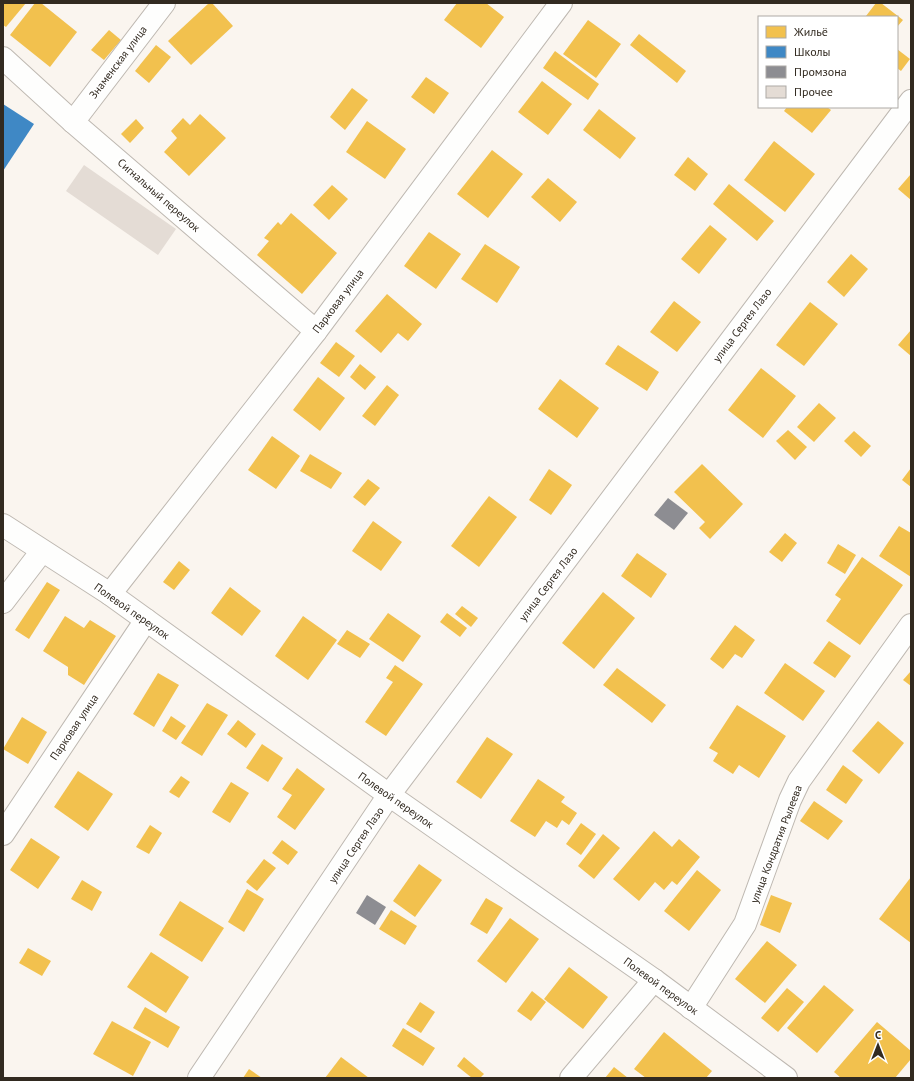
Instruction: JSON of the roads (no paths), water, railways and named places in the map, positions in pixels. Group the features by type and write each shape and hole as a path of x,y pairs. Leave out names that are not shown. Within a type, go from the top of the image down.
{"street":[{"name":"Знаменская улица","path":"73,122 164,3"},
{"name":"Парковая улица","path":"110,594 316,331 561,3"},
{"name":"Сигнальный переулок","path":"3,58 73,122 316,331"},
{"name":"улица Сергея Лазо","path":"199,1078 389,795 911,101"},
{"name":"Полевой переулок","path":"3,525 110,594 389,795 654,980 786,1078"},
{"path":"3,602 42,551"},
{"name":"Парковая улица","path":"3,834 146,620"},
{"name":"улица Кондратия Рылеева","path":"691,1008 744,924 790,800 799,781 911,625"},
{"path":"572,1078 654,980"}]}
